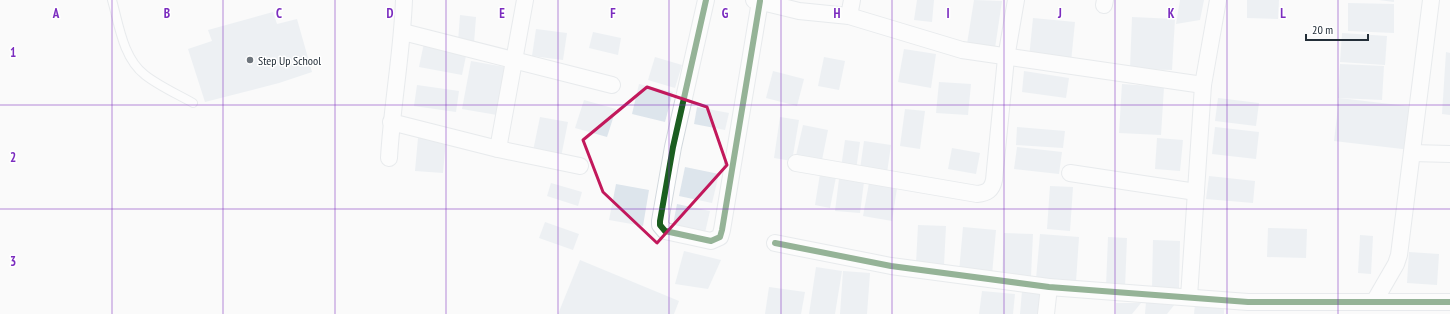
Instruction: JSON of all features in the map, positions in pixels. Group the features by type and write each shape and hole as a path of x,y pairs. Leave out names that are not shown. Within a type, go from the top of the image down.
{"street":[{"path":"389,158 391,122 403,32 404,0"},
{"path":"498,150 525,0"},
{"path":"706,0 673,147 660,225 665,231 711,241 720,237 722,230 757,0 799,11 848,16 962,50 1006,58 1203,85"},
{"path":"848,16 852,0"},
{"path":"796,163 970,192 984,193 993,186 994,180 1006,58 1016,0"},
{"path":"1189,298 1203,85 1218,0"},
{"path":"1374,302 1396,264 1399,255 1431,0"},
{"path":"403,32 612,85"},
{"path":"391,122 498,150 580,166"},
{"path":"1412,153 1450,154"},
{"path":"1070,173 1196,192"},
{"path":"775,243 891,266 1049,287 1189,298 1247,308 1374,302 1450,302"},
{"path":"1046,314 1049,287"}],"lane":[{"path":"112,0 123,42 133,61 144,74 192,103"}],"highlighted area":[{"path":"647,87 707,107 727,165 657,243 603,192 583,140"}],"building":[{"path":"917,0 934,0 932,22 914,20"},
{"path":"974,0 1002,1 995,48 967,44"},
{"path":"1180,0 1204,0 1200,20 1176,24"},
{"path":"1247,0 1279,0 1278,19 1247,18"},
{"path":"1379,0 1394,0 1394,2"},
{"path":"1348,3 1394,4 1394,33 1348,31"},
{"name":"Step Up School","path":"273,12 277,24 297,19 312,72 279,83 205,102 188,49 212,41 208,30"},
{"path":"460,15 476,17 474,43 458,42"},
{"path":"1132,17 1175,19 1172,70 1130,69"},
{"path":"1033,18 1075,22 1071,62 1029,58"},
{"path":"536,29 567,33 563,60 532,56"},
{"path":"593,32 621,38 618,55 589,48"},
{"path":"1342,33 1387,36 1385,65 1340,62"},
{"path":"424,43 467,51 462,75 419,67"},
{"path":"904,49 936,54 931,88 898,82"},
{"path":"1446,52 1450,53 1450,115 1442,114"},
{"path":"655,57 682,65 675,88 648,80"},
{"path":"824,57 845,61 839,90 818,86"},
{"path":"471,61 505,67 497,115 462,109"},
{"path":"1340,64 1384,66 1382,100 1338,98"},
{"path":"773,71 804,79 797,106 766,98"},
{"path":"1024,71 1069,78 1066,98 1022,92"},
{"path":"939,82 971,84 968,115 936,113"},
{"path":"639,84 673,92 665,122 632,114"},
{"path":"1122,84 1164,87 1161,135 1119,133"},
{"path":"417,85 459,91 456,112 414,106"},
{"path":"1218,98 1259,103 1256,126 1215,121"},
{"path":"1339,98 1416,107 1411,150 1334,141"},
{"path":"584,100 616,109 607,137 575,128"},
{"path":"697,107 729,113 725,130 694,124"},
{"path":"905,109 925,111 920,149 900,146"},
{"path":"540,117 568,122 561,157 533,151"},
{"path":"780,117 799,120 792,161 774,158"},
{"path":"803,125 828,130 821,165 795,160"},
{"path":"1017,127 1065,131 1063,148 1016,145"},
{"path":"1215,127 1259,132 1256,159 1212,154"},
{"path":"418,138 446,140 443,173 415,171"},
{"path":"1157,138 1183,140 1180,171 1155,169"},
{"path":"845,140 860,142 856,170 841,168"},
{"path":"864,141 891,145 887,173 860,169"},
{"path":"1017,147 1062,152 1059,174 1014,169"},
{"path":"952,148 980,153 976,174 948,169"},
{"path":"685,167 719,174 712,203 679,196"},
{"path":"820,174 836,177 830,208 815,205"},
{"path":"1209,176 1255,181 1253,203 1206,199"},
{"path":"839,179 864,182 860,213 835,211"},
{"path":"551,183 582,192 578,206 547,196"},
{"path":"869,183 897,188 892,221 863,216"},
{"path":"616,184 649,190 643,226 609,220"},
{"path":"1050,186 1073,187 1070,231 1047,229"},
{"path":"677,204 710,211 704,237 672,230"},
{"path":"545,222 579,234 573,250 539,238"},
{"path":"918,225 946,226 944,265 916,264"},
{"path":"963,227 996,230 992,275 959,272"},
{"path":"1268,228 1307,229 1306,258 1267,257"},
{"path":"1004,233 1033,234 1031,276 1002,275"},
{"path":"1040,234 1079,237 1076,282 1036,279"},
{"path":"1360,235 1373,236 1371,274 1358,273"},
{"path":"1108,237 1127,238 1125,288 1106,287"},
{"path":"1153,240 1180,241 1179,288 1152,288"},
{"path":"684,251 721,260 708,289 675,284"},
{"path":"1409,252 1439,254 1437,285 1407,283"},
{"path":"580,260 679,301 674,314 558,314"},
{"path":"816,267 842,271 835,314 809,314"},
{"path":"843,271 870,273 867,314 840,314"},
{"path":"769,287 805,292 801,314 765,314"},
{"path":"982,291 1015,294 1013,314 979,314"},
{"path":"1022,291 1046,293 1044,314 1020,314"},
{"path":"1146,302 1175,304 1167,314 1145,314"},
{"path":"1116,303 1141,303 1132,314 1116,314"},
{"path":"1195,304 1224,308 1224,314 1194,314"}],"cycle path":[{"path":"706,0 673,147 660,225 665,231 711,241 720,237 722,230 760,1"},
{"path":"775,243 891,266 1049,287 1248,302 1450,302"}],"place":[{"name":"Step Up School","path":"250,60"}]}
